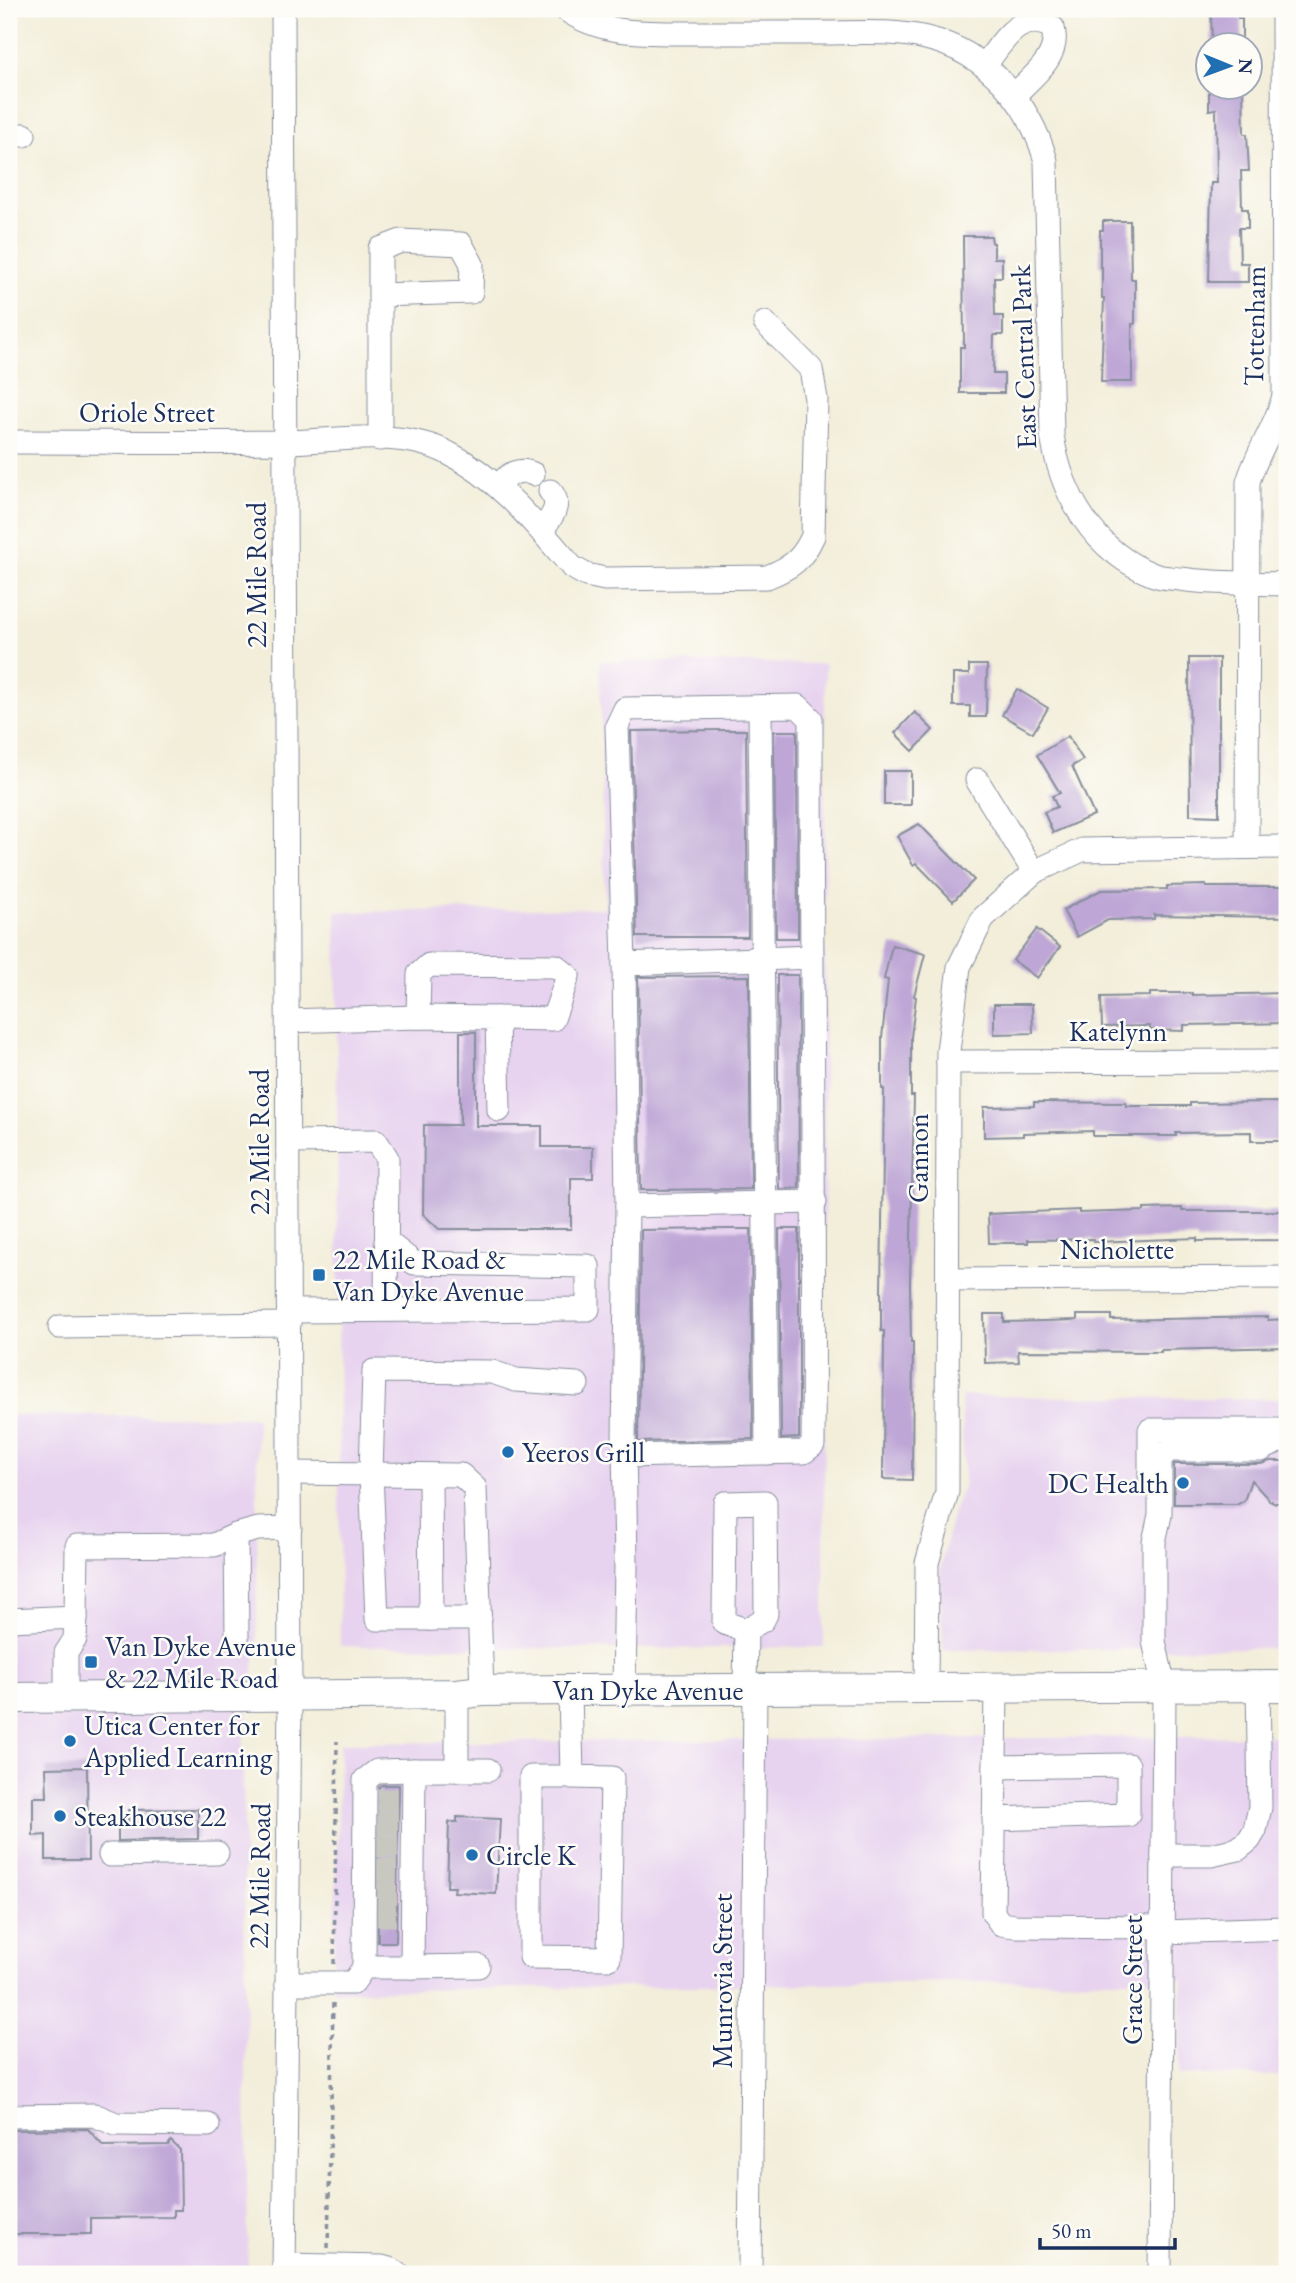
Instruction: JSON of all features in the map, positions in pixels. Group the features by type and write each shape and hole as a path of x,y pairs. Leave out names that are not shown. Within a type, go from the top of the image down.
{"main road":[{"name":"Van Dyke Avenue","path":"9,1698 570,1690 1273,1686"}],"street":[{"name":"22 Mile Road","path":"284,9 290,1528 284,2270"},
{"name":"East Central Park","path":"565,9 594,24 640,33 866,33 914,36 938,41 985,65 1014,95 1037,133 1048,172 1051,411 1055,457 1067,491 1086,524 1102,542 1155,576 1198,582 1287,584"},
{"name":"Tottenham","path":"1247,847 1248,482 1254,462 1284,396 1283,9"},
{"path":"985,65 1017,27 1028,21 1041,21 1052,28 1056,39 1053,52 1014,95"},
{"path":"380,295 380,439"},
{"name":"Oriole Street","path":"9,442 286,442 380,439 418,443 448,452 499,486 572,567 586,575 605,579 767,577 785,570 804,555 813,536 816,399 811,369 765,323"},
{"path":"499,486 506,476 516,472 526,470 533,474"},
{"path":"541,530 553,517 556,505 554,495 550,491"},
{"path":"624,1456 804,1452 813,1445 815,1202 811,719 798,706 625,709 617,726 627,1206 624,1456 624,1690"},
{"path":"760,707 767,1453"},
{"path":"977,780 1034,872"},
{"name":"Gannon","path":"926,1689 927,1563 947,1492 948,1062 959,967 983,918 1034,872 1082,850 1287,847"},
{"path":"624,964 811,957"},
{"path":"288,1021 418,1017 553,1019 568,976 556,966 429,965 419,974 418,1017"},
{"path":"497,1018 499,1110"},
{"name":"Katelynn","path":"948,1062 1287,1061"},
{"path":"289,1142 376,1141 387,1158 386,1309"},
{"path":"627,1206 815,1202"},
{"path":"60,1327 289,1318 386,1309 588,1309 588,1266 414,1263 386,1241"},
{"name":"Nicholette","path":"948,1280 1287,1279"},
{"path":"480,1619 377,1619 371,1473 374,1371 492,1372 516,1380 577,1384"},
{"path":"1154,1542 1150,1525 1150,1430 1287,1430"},
{"path":"1154,1542 1160,1515 1160,1460 1165,1453 1171,1450 1261,1450 1287,1436"},
{"path":"289,1473 461,1475 475,1488 480,1619 457,1770"},
{"path":"430,1475 431,1619"},
{"path":"765,1502 766,1614 762,1620 746,1630 724,1623 725,1503 765,1502"},
{"path":"66,1697 66,1653 75,1639 77,1546 214,1545 258,1529 290,1528"},
{"path":"236,1535 237,1638"},
{"name":"Grace Street","path":"1154,1542 1154,1641 1164,1687 1160,2274"},
{"path":"9,1620 76,1617"},
{"name":"Munrovia Street","path":"746,1630 750,1689 750,2274"},
{"path":"1163,1854 1211,1855 1238,1849 1250,1840 1259,1807 1273,1686"},
{"path":"996,1689 993,1913 1001,1924 1162,1929 1287,1928"},
{"path":"570,1690 572,1777"},
{"path":"995,1767 1128,1765 1128,1815 995,1819"},
{"path":"412,1967 388,1893 388,1835 389,1800 414,1770"},
{"path":"389,1800 365,1780 377,1771 488,1770"},
{"path":"531,1777 572,1777 612,1778 609,1958 531,1957 531,1777"},
{"path":"288,1983 353,1983 364,1967 388,1893 389,1800"},
{"path":"110,1859 217,1858"},
{"path":"364,1967 478,1966"},
{"path":"9,2116 94,2115 116,2124 208,2124"},
{"path":"284,2270 328,2266 383,2267 398,2274"}],"path":[{"path":"328,2266 337,1741"}],"shaded area":[{"path":"600,661 825,664 824,1647 615,1649 340,1646 336,912 605,908"},
{"path":"961,1396 1287,1399 1287,1648 943,1650 940,1570 952,1514 964,1484"},
{"path":"9,1415 257,1417 257,1648 243,1745 248,2274 9,2274"},
{"path":"1287,1736 1287,2076 1179,2075 1182,1979 333,1991 340,1743"}],"building":[{"path":"1238,9 1238,18 1242,18 1242,32 1212,32 1211,10"},
{"path":"1209,102 1243,102 1249,171 1241,171 1242,209 1248,209 1248,228 1239,228 1240,263 1248,263 1248,282 1209,282 1211,183 1217,183 1216,109 1209,110"},
{"path":"1103,221 1130,221 1131,279 1135,279 1132,382 1101,382 1104,298 1100,267 1100,230 1103,230"},
{"path":"963,236 991,236 994,258 1002,258 1002,277 994,277 995,316 1003,316 1003,335 994,335 993,374 1004,374 1004,393 960,393 960,347 964,347"},
{"path":"1189,658 1219,658 1219,816 1190,815"},
{"path":"969,665 987,665 986,717 970,717 970,706 953,706 953,674 969,674"},
{"path":"1017,689 1048,708 1033,733 1002,715"},
{"path":"915,712 933,730 913,751 895,733"},
{"path":"746,730 748,937 637,937 631,731"},
{"path":"774,731 797,731 798,938 776,938"},
{"path":"1068,736 1083,760 1072,766 1094,815 1053,833 1044,812 1057,807 1052,796 1060,793 1037,755"},
{"path":"884,771 911,771 911,805 884,805"},
{"path":"919,824 974,880 953,901 916,863 913,865 897,836"},
{"path":"1167,886 1287,887 1287,917 1154,915 1154,919 1108,920 1077,937 1063,910 1101,890 1167,889"},
{"path":"1037,929 1060,947 1037,978 1013,960"},
{"path":"892,945 925,954 914,996 911,1037 911,1096 914,1096 910,1284 913,1342 912,1480 883,1479 882,1038 888,980 884,979"},
{"path":"777,975 798,975 799,1188 779,1189"},
{"path":"749,976 751,1189 641,1190 638,977"},
{"path":"1150,993 1287,993 1287,1023 1184,1025 1184,1031 1150,1030 1150,1026 1102,1027 1101,997 1150,996"},
{"path":"994,1004 1032,1004 1033,1033 994,1034"},
{"path":"460,1032 476,1032 476,1126 542,1126 542,1147 593,1147 593,1178 571,1178 571,1229 439,1229 423,1214 424,1125 460,1125"},
{"path":"1034,1102 1190,1106 1190,1103 1287,1102 1287,1141 1251,1141 1251,1132 1176,1133 1176,1136 1093,1136 1093,1131 984,1137 984,1107 1034,1106"},
{"path":"1182,1208 1182,1211 1284,1211 1285,1240 1197,1241 1197,1238 1094,1242 1093,1239 989,1243 988,1214"},
{"path":"751,1229 753,1439 638,1442 641,1230"},
{"path":"779,1229 799,1229 799,1438 781,1439"},
{"path":"984,1314 1004,1314 1004,1322 1077,1320 1077,1315 1111,1315 1111,1320 1268,1317 1268,1320 1287,1319 1287,1347 1161,1352 1018,1351 1019,1362 985,1363"},
{"path":"1287,1461 1287,1503 1269,1500 1251,1480 1244,1501 1238,1504 1174,1504 1174,1464 1261,1464"},
{"name":"Steakhouse 22","path":"87,1767 88,1860 46,1860 46,1835 33,1836 33,1797 47,1797 46,1768"},
{"path":"399,1785 396,1942 378,1942 379,1787"},
{"path":"198,1809 198,1839 118,1841 118,1826 128,1826 128,1810"},
{"path":"457,1817 500,1819 496,1894 454,1892 455,1887 447,1887 449,1822 457,1822"},
{"path":"88,2129 103,2146 168,2145 171,2141 180,2150 181,2210 174,2210 174,2217 91,2218 91,2234 9,2234 9,2130"}],"tunnel":[{"path":"378,1800 398,1800"},
{"path":"378,1823 398,1823"},
{"path":"377,1846 398,1846"},
{"path":"377,1870 397,1870"},
{"path":"377,1893 397,1893"},
{"path":"376,1915 396,1915"}],"place":[{"name":"22 Mile Road & Van Dyke Avenue","path":"319,1275"},
{"name":"Yeeros Grill","path":"508,1452"},
{"name":"DC Health","path":"1183,1483"},
{"name":"Van Dyke Avenue & 22 Mile Road","path":"91,1662"},
{"name":"Utica Center for Applied Learning","path":"70,1741"},
{"name":"Steakhouse 22","path":"60,1816"},
{"name":"Circle K","path":"472,1855"}]}
